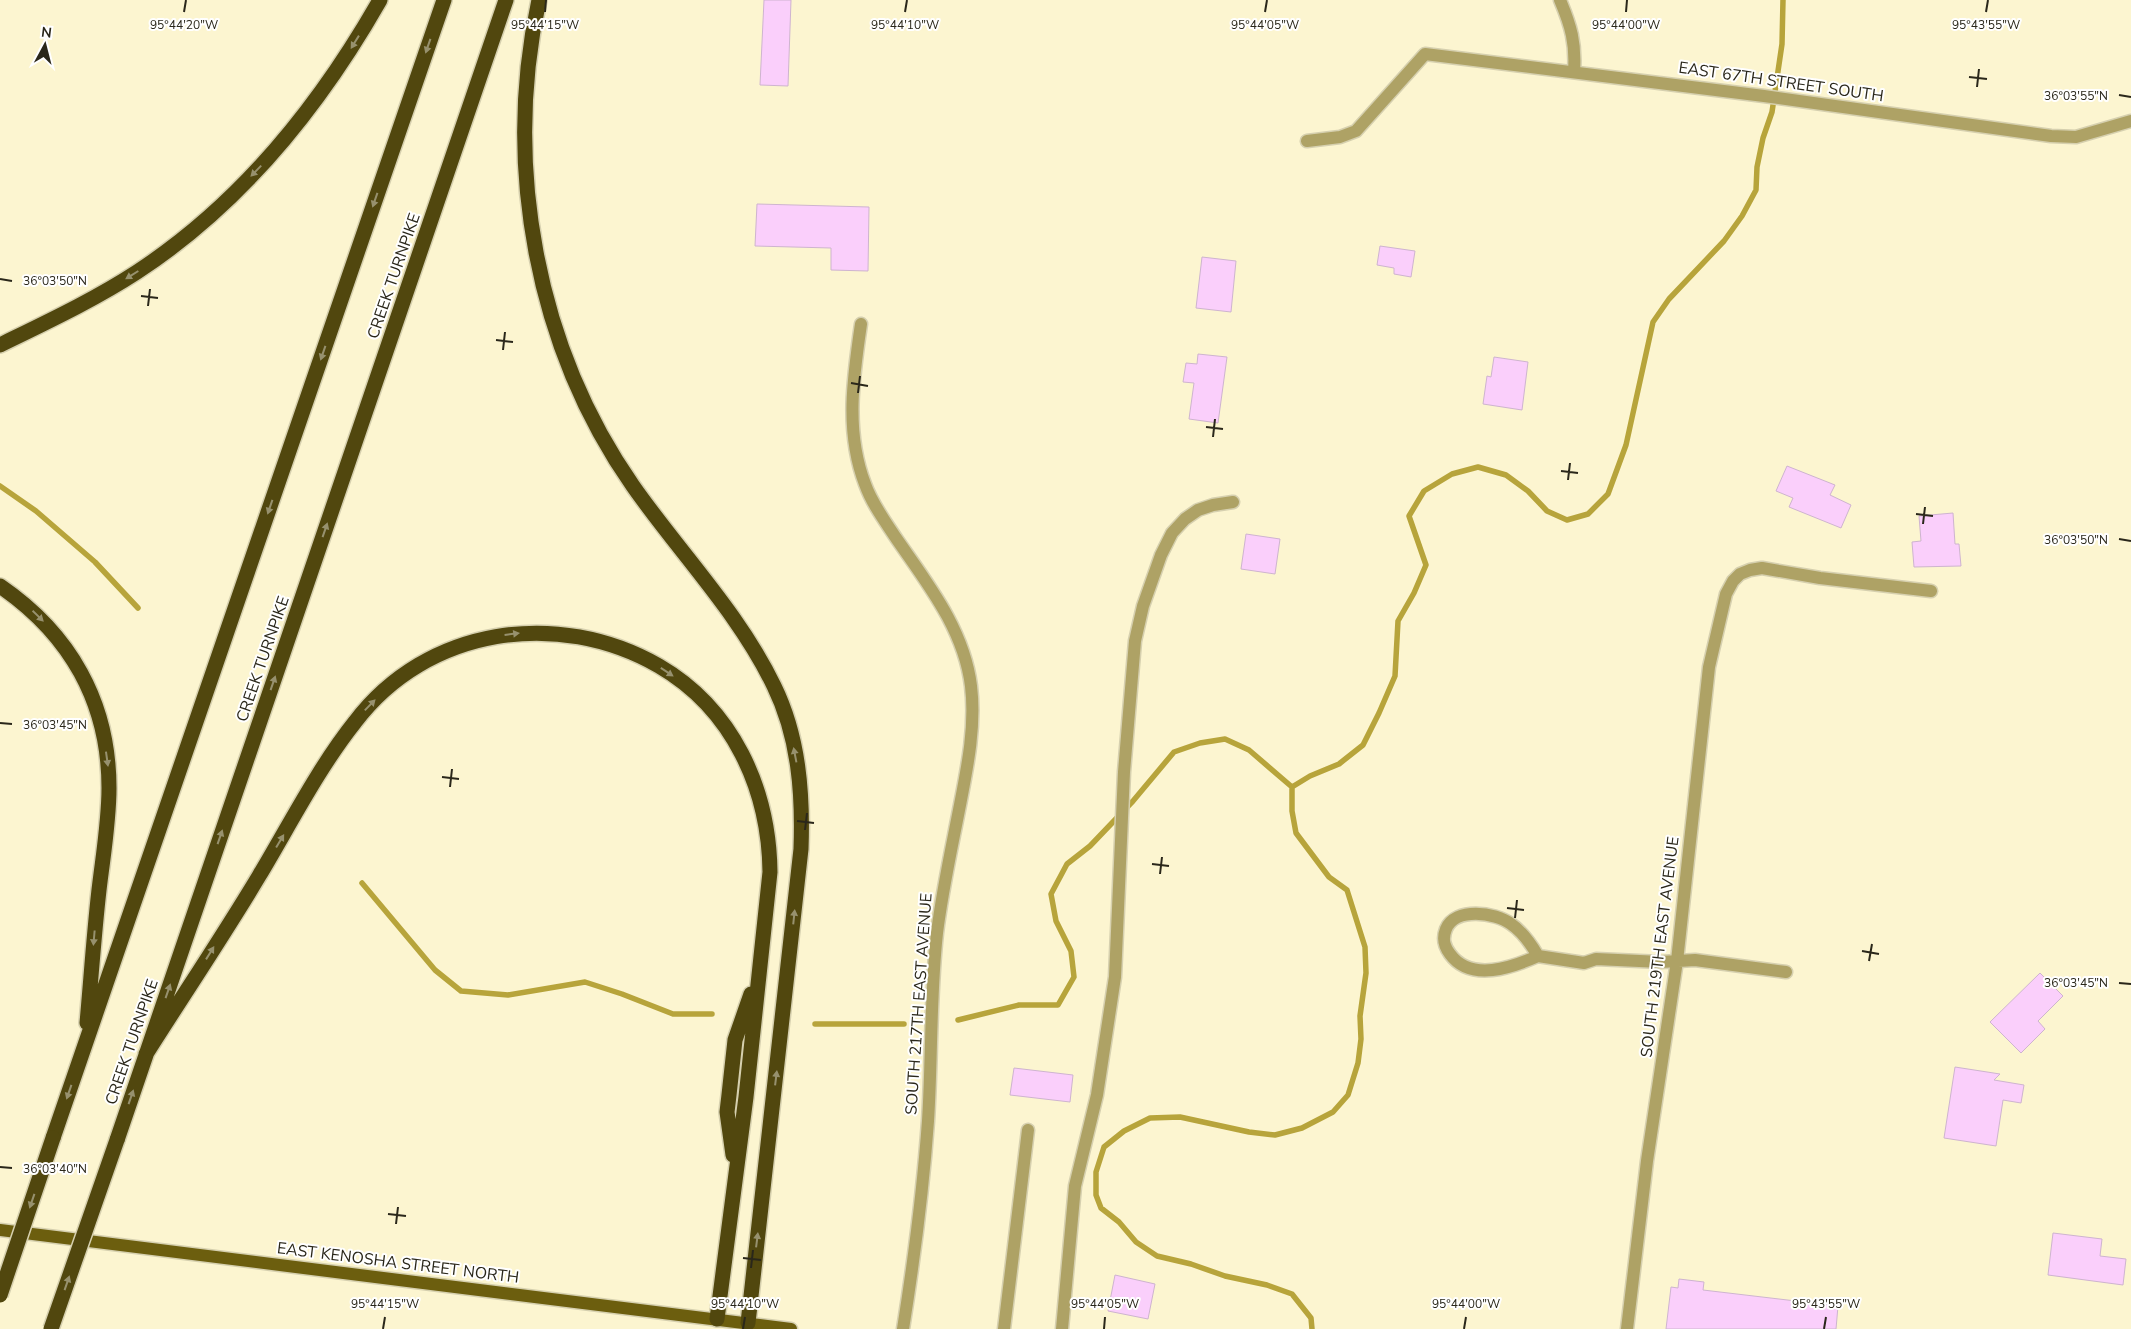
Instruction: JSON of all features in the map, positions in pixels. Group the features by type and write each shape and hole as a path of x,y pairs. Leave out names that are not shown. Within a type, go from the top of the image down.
{"highway":[{"path":"0,345 105,292 151,262 205,220 261,166 308,111 358,39 380,0"},
{"path":"0,1295 444,0"},
{"name":"CREEK TURNPIKE","path":"51,1329 506,0"},
{"path":"539,0 527,70 525,138 527,186 531,225 540,269 561,342 589,412 633,486 738,625 758,656 775,688 785,715 799,775 802,810 801,849 748,1323"},
{"path":"0,586 37,615 54,632 76,662 89,688 98,713 105,742 109,790 85,1046"},
{"path":"146,1054 250,890 337,747 355,721 388,687 430,659 477,640 500,635 523,633 567,635 599,641 628,650 680,680 710,709 725,727 748,764 762,801 770,844 770,872 760,966 717,1319"}],"main road":[{"name":"EAST KENOSHA STREET NORTH","path":"0,1230 791,1329"}],"street":[{"path":"1560,0 1573,35 1575,50 1574,72"},
{"name":"EAST 67TH STREET SOUTH","path":"1307,141 1340,138 1356,131 1425,54 1790,99 2051,136 2076,137 2131,121"},
{"name":"SOUTH 217TH EAST AVENUE","path":"861,324 852,382 851,406 857,457 865,484 878,511 920,573 958,635 966,659 971,686 972,710 968,763 943,886 937,938 928,1120 922,1186 903,1329"},
{"path":"1062,1329 1075,1186 1097,1095 1114,977 1124,772 1134,641 1143,606 1161,556 1172,533 1185,519 1198,510 1233,502"},
{"name":"SOUTH 219TH EAST AVENUE","path":"1627,1329 1647,1161 1677,961 1709,666 1726,594 1733,581 1740,574 1762,568 1820,578 1931,592"},
{"path":"1538,956 1527,939 1511,923 1496,917 1468,914 1449,924 1444,938 1444,946 1453,958 1468,968 1491,971 1515,966 1538,956 1584,963 1596,959 1695,960 1786,972"},
{"path":"1004,1329 1028,1130"}],"building":[{"path":"764,0 791,0 788,86 760,85"},
{"path":"757,204 869,207 868,271 831,270 831,248 755,246"},
{"path":"1380,246 1415,251 1411,277 1394,274 1394,268 1377,265"},
{"path":"1202,257 1236,261 1231,312 1196,308"},
{"path":"1198,354 1227,357 1218,423 1189,419 1194,383 1183,382 1186,363 1197,364"},
{"path":"1494,357 1528,362 1522,410 1483,404 1487,376 1491,377"},
{"path":"1787,466 1835,485 1830,495 1851,505 1841,528 1789,507 1793,498 1776,491"},
{"path":"1953,513 1955,544 1959,544 1961,566 1914,567 1912,542 1921,541 1919,516"},
{"path":"1246,534 1280,539 1275,574 1241,569"},
{"path":"2040,973 2063,996 2038,1021 2045,1029 2021,1053 1990,1022"},
{"path":"1955,1067 2000,1074 1994,1080 2024,1085 2021,1103 2003,1100 1996,1146 1944,1138"},
{"path":"1014,1068 1073,1075 1070,1102 1010,1095"},
{"path":"2053,1233 2102,1239 2100,1256 2126,1259 2123,1285 2048,1275"},
{"path":"1115,1275 1155,1284 1148,1319 1108,1311"},
{"path":"1679,1279 1704,1282 1703,1290 1838,1306 1836,1329 1666,1329 1671,1287 1678,1288"}],"waterway":[{"path":"1292,787 1310,776 1339,764 1363,745 1379,713 1395,676 1398,621 1414,593 1426,565 1409,516 1424,491 1452,474 1478,467 1506,475 1528,491 1547,511 1567,520 1588,514 1608,494 1626,445 1653,322 1669,299 1724,241 1742,216 1756,190 1757,167 1763,138 1772,112 1782,44 1783,0"},
{"path":"0,486 36,511 95,562 138,608"},
{"path":"958,1020 1019,1005 1058,1005 1074,977 1071,951 1056,921 1051,894 1067,864 1090,846 1133,801 1174,752 1200,743 1225,739 1249,750 1292,787 1292,811 1296,833 1329,877 1347,890 1365,947 1366,973 1360,1016 1361,1039 1358,1063 1348,1095 1333,1112 1302,1128 1275,1135 1249,1132 1180,1117 1150,1118 1124,1131 1104,1147 1096,1172 1096,1195 1101,1208 1119,1222 1136,1242 1157,1256 1191,1264 1225,1276 1267,1285 1292,1294 1311,1318 1312,1329"},
{"path":"362,883 435,970 461,991 508,995 585,982 673,1014 712,1014"},
{"path":"815,1024 904,1024"}]}
